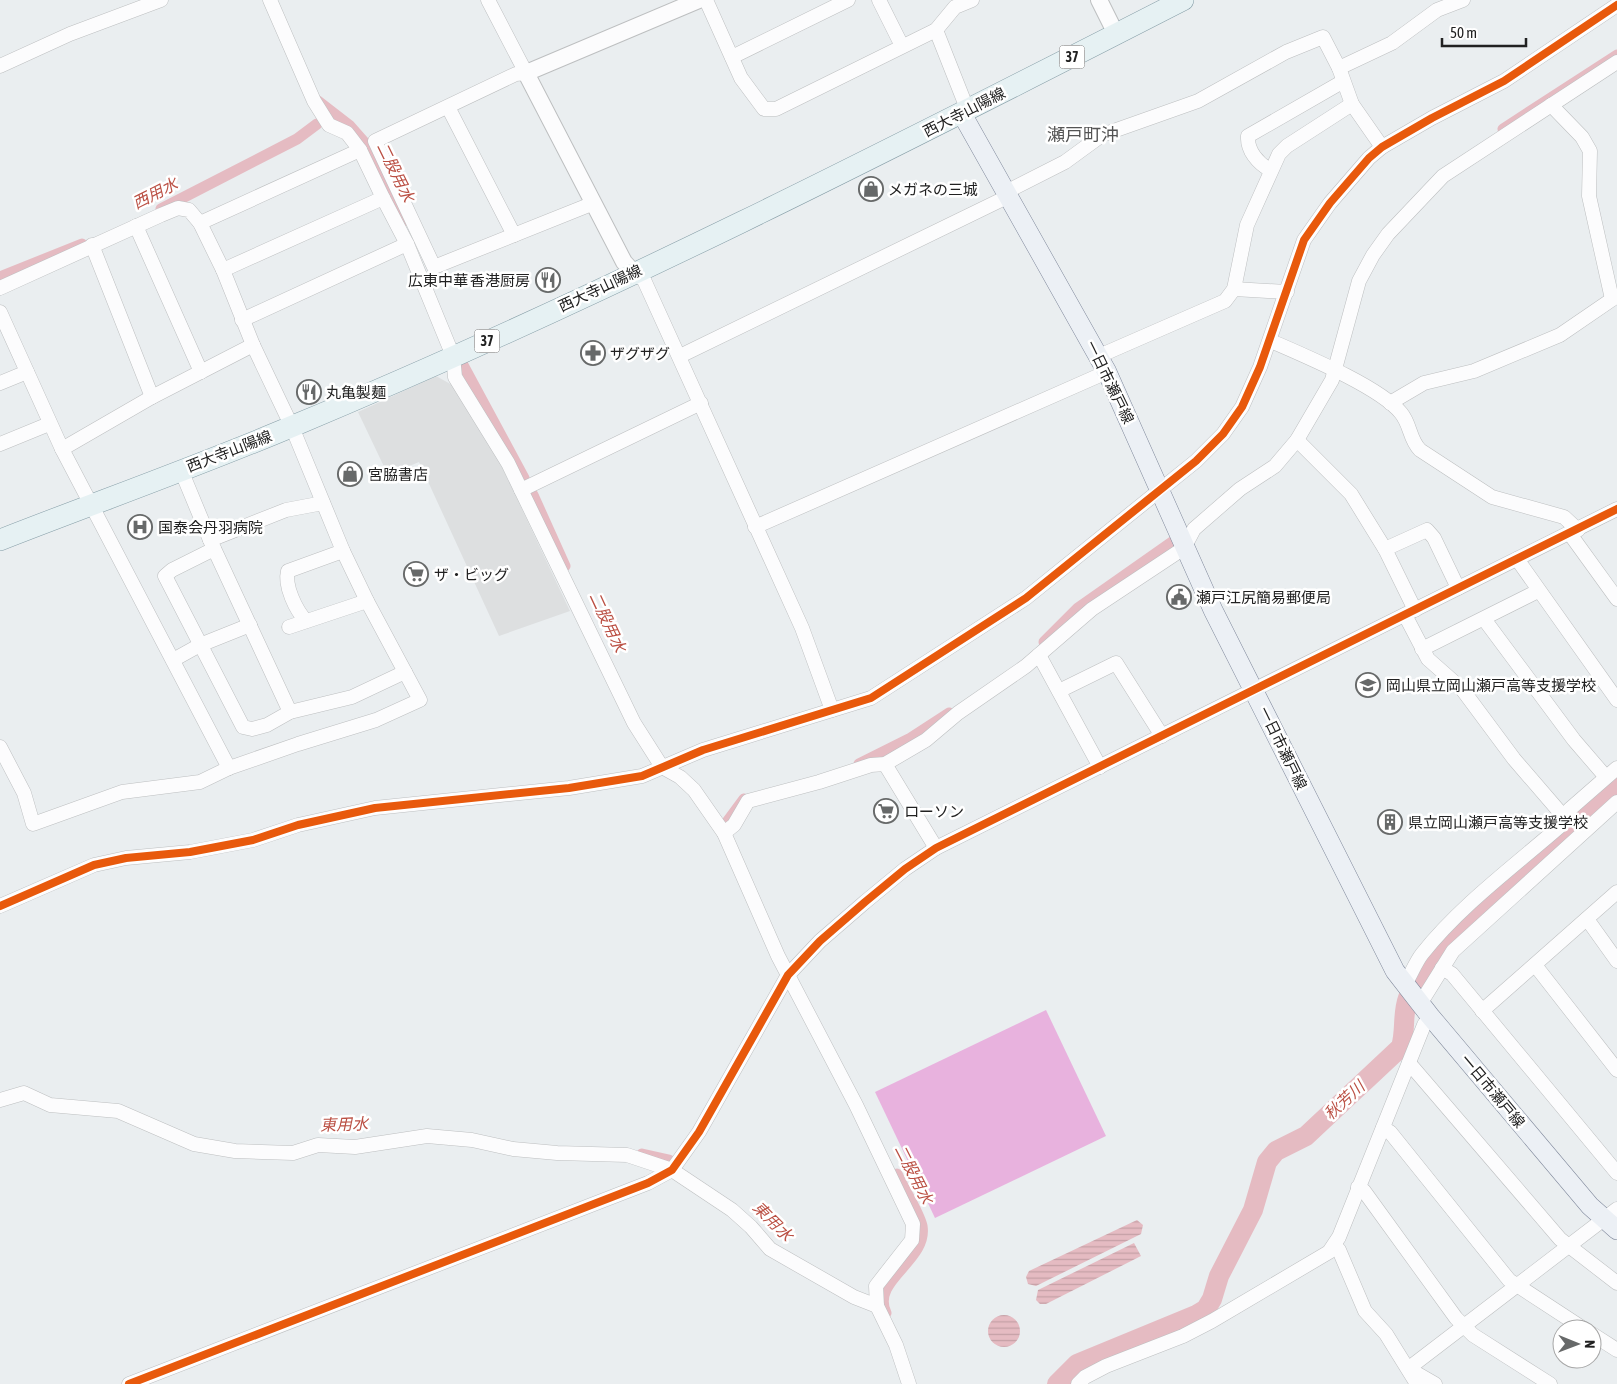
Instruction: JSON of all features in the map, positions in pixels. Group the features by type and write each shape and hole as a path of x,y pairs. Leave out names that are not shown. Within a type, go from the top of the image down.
{"main road":[{"name":"西大寺山陽線","path":"0,540 292,427 453,356 634,273 965,113 1183,0"},
{"name":"一日市瀬戸線","path":"965,113 1007,194 1103,364 1144,451 1159,491 1213,610 1395,971 1416,999 1612,1220"}],"street":[{"path":"0,66 70,34 161,0"},
{"path":"270,0 314,101 329,125 347,133 360,150 407,244 453,356 456,377 508,463 634,723 662,767 680,777 694,790 724,833 788,975 856,1105 913,1224 912,1240 876,1286 877,1306 896,1345 909,1384"},
{"path":"488,0 624,262 644,280 802,628 832,710"},
{"path":"594,203 434,267 375,141 516,74 526,73 699,0"},
{"path":"706,0 741,78 764,109 776,109 936,30 955,6 972,0"},
{"path":"732,56 848,0"},
{"path":"880,0 902,46"},
{"path":"1099,0 1116,34"},
{"path":"1270,170 1259,163 1247,145 1248,136 1392,43 1437,10 1463,0"},
{"path":"0,906 94,865 126,858 208,848 374,808 569,788 642,776 703,750 871,698 1026,598 1159,491 1223,434 1242,407 1271,341 1304,240 1354,173 1382,147 1432,118 1504,81 1617,5"},
{"path":"936,30 965,113"},
{"path":"680,356 1007,194 1065,162 1102,135 1198,101 1286,52 1323,37 1352,104 1382,147"},
{"path":"724,833 734,825 748,801 819,782 871,765 885,764 926,740 958,713 1039,655 1092,609 1184,548 1194,529 1240,489 1275,466 1296,440 1336,371 1359,281 1373,255 1388,234 1444,176 1617,62"},
{"path":"755,527 1103,364 1225,301 1234,289 1247,225 1270,170 1279,154 1287,146 1352,104"},
{"path":"1390,403 1424,383 1474,371 1560,335 1615,298 1589,196 1590,151 1582,137 1551,105"},
{"path":"448,107 514,235"},
{"path":"200,223 360,150"},
{"path":"223,270 383,198"},
{"path":"0,288 92,245 178,208 189,210 200,223 223,270 253,346 292,427 343,551 366,601 420,700 376,720 229,768 200,782 122,792 33,824 24,793 0,747"},
{"path":"136,226 201,372"},
{"path":"242,320 407,244"},
{"path":"92,245 152,397"},
{"path":"1234,289 1286,292"},
{"path":"1,317 62,449 229,768"},
{"path":"1271,341 1336,371 1390,403 1402,414 1414,444 1420,450 1492,497 1564,517 1617,599"},
{"path":"62,449 152,397 253,346"},
{"path":"0,383 27,372"},
{"path":"521,490 701,403"},
{"path":"0,444 50,424"},
{"path":"1296,440 1351,494 1385,549 1422,649 1428,659 1462,689 1514,759 1564,817"},
{"path":"181,470 212,545 290,712"},
{"path":"323,502 286,510 212,545 165,576 243,727 252,729 267,725 290,712 352,698 405,672"},
{"path":"129,1384 648,1183 672,1170 699,1132 788,975 820,941 905,869 936,848 1617,510"},
{"path":"1385,549 1427,530 1434,538 1458,588"},
{"path":"306,621 295,603 286,578 288,571 294,567 343,551"},
{"path":"1517,559 1617,700"},
{"path":"1422,649 1538,591"},
{"path":"289,627 366,601"},
{"path":"1484,619 1574,740 1605,776"},
{"path":"173,660 200,645 250,625"},
{"path":"1039,655 1100,767"},
{"path":"1059,691 1116,663 1162,736"},
{"path":"885,764 936,848"},
{"path":"1078,1384 1085,1377 1106,1366 1183,1336 1212,1321 1314,1263 1335,1246 1409,1063 1421,956 1438,936 1471,904 1559,827 1564,817 1605,776 1617,768"},
{"path":"1416,999 1442,968 1452,950 1617,802"},
{"path":"1482,1012 1617,892"},
{"path":"1587,919 1617,961"},
{"path":"1535,965 1617,1070"},
{"path":"1442,968 1452,974 1615,1168"},
{"path":"1409,1063 1416,1068 1560,1239 1617,1283"},
{"path":"0,1100 24,1093 50,1105 118,1111 194,1144 235,1151 293,1152 318,1145 355,1147 427,1136 472,1140 513,1149 556,1154 626,1155 672,1170 732,1210 751,1227 770,1249 854,1297 877,1306"},
{"path":"1383,1128 1390,1132 1509,1280 1568,1319"},
{"path":"1358,1187 1364,1191 1464,1326 1473,1335 1550,1384"},
{"path":"1409,1368 1568,1245 1612,1220"},
{"path":"1335,1246 1339,1250 1365,1311 1386,1334 1409,1368 1417,1384"},
{"path":"1602,1340 1617,1350"},
{"path":"1409,1368 1435,1384"}],"shaded area":[{"path":"436,376 454,386 501,465 570,611 499,636 419,462 388,475 358,412"},
{"path":"1046,1010 1106,1136 935,1218 875,1092"},
{"path":"1137,1220 1143,1225 1141,1234 1036,1286 1028,1284 1026,1277 1029,1271"},
{"path":"1134,1243 1141,1256 1046,1304 1040,1304 1036,1300 1038,1290"},
{"path":"1004,1315 1010,1316 1015,1320 1019,1325 1019,1337 1015,1342 1010,1346 1004,1347 998,1346 993,1342 989,1337 988,1331 989,1325 993,1320 998,1316"}],"waterway":[{"path":"1503,129 1617,55"},
{"name":"二股用水","path":"318,101 349,125 364,142 402,223"},
{"name":"西用水","path":"161,209 297,139 317,124"},
{"name":"西用水","path":"0,277 82,244"},
{"name":"二股用水","path":"462,363 524,478"},
{"name":"二股用水","path":"533,495 565,566"},
{"path":"1044,642 1078,608 1172,542"},
{"path":"859,764 909,739 949,713"},
{"name":"秋芳川","path":"1057,1384 1077,1364 1196,1315 1206,1309 1212,1299 1219,1276 1253,1210 1267,1162 1276,1151 1306,1136 1401,1047 1408,998 1427,964 1439,949 1480,907 1617,785"},
{"path":"724,826 744,799"},
{"name":"東用水","path":"642,1154 669,1160"},
{"name":"二股用水","path":"886,1313 883,1301 886,1290 917,1250 922,1238 920,1220 897,1174"}],"cycle path":[{"path":"0,906 94,865 126,858 190,852 253,840 298,825 375,808 569,788 642,776 703,750 871,698 1026,598 1196,461 1223,434 1242,407 1260,367 1304,240 1330,203 1369,158 1382,147 1432,118 1504,81 1617,5"},
{"path":"129,1384 648,1183 672,1170 699,1132 788,975 820,941 905,869 936,848 1617,509"}],"place":[{"name":"メガネの三城","path":"871,189"},
{"name":"広東中華 香港厨房","path":"548,280"},
{"name":"ザグザグ","path":"593,353"},
{"name":"丸亀製麺","path":"309,392"},
{"name":"宮脇書店","path":"350,474"},
{"name":"国泰会丹羽病院","path":"140,527"},
{"name":"ザ・ビッグ","path":"416,574"},
{"name":"瀬戸江尻簡易郵便局","path":"1179,597"},
{"name":"岡山県立岡山瀬戸高等支援学校","path":"1368,685"},
{"name":"ローソン","path":"886,811"},
{"name":"県立岡山瀬戸高等支援学校","path":"1390,822"}],"district":[{"name":"瀬戸町沖","path":"1083,134"}]}
